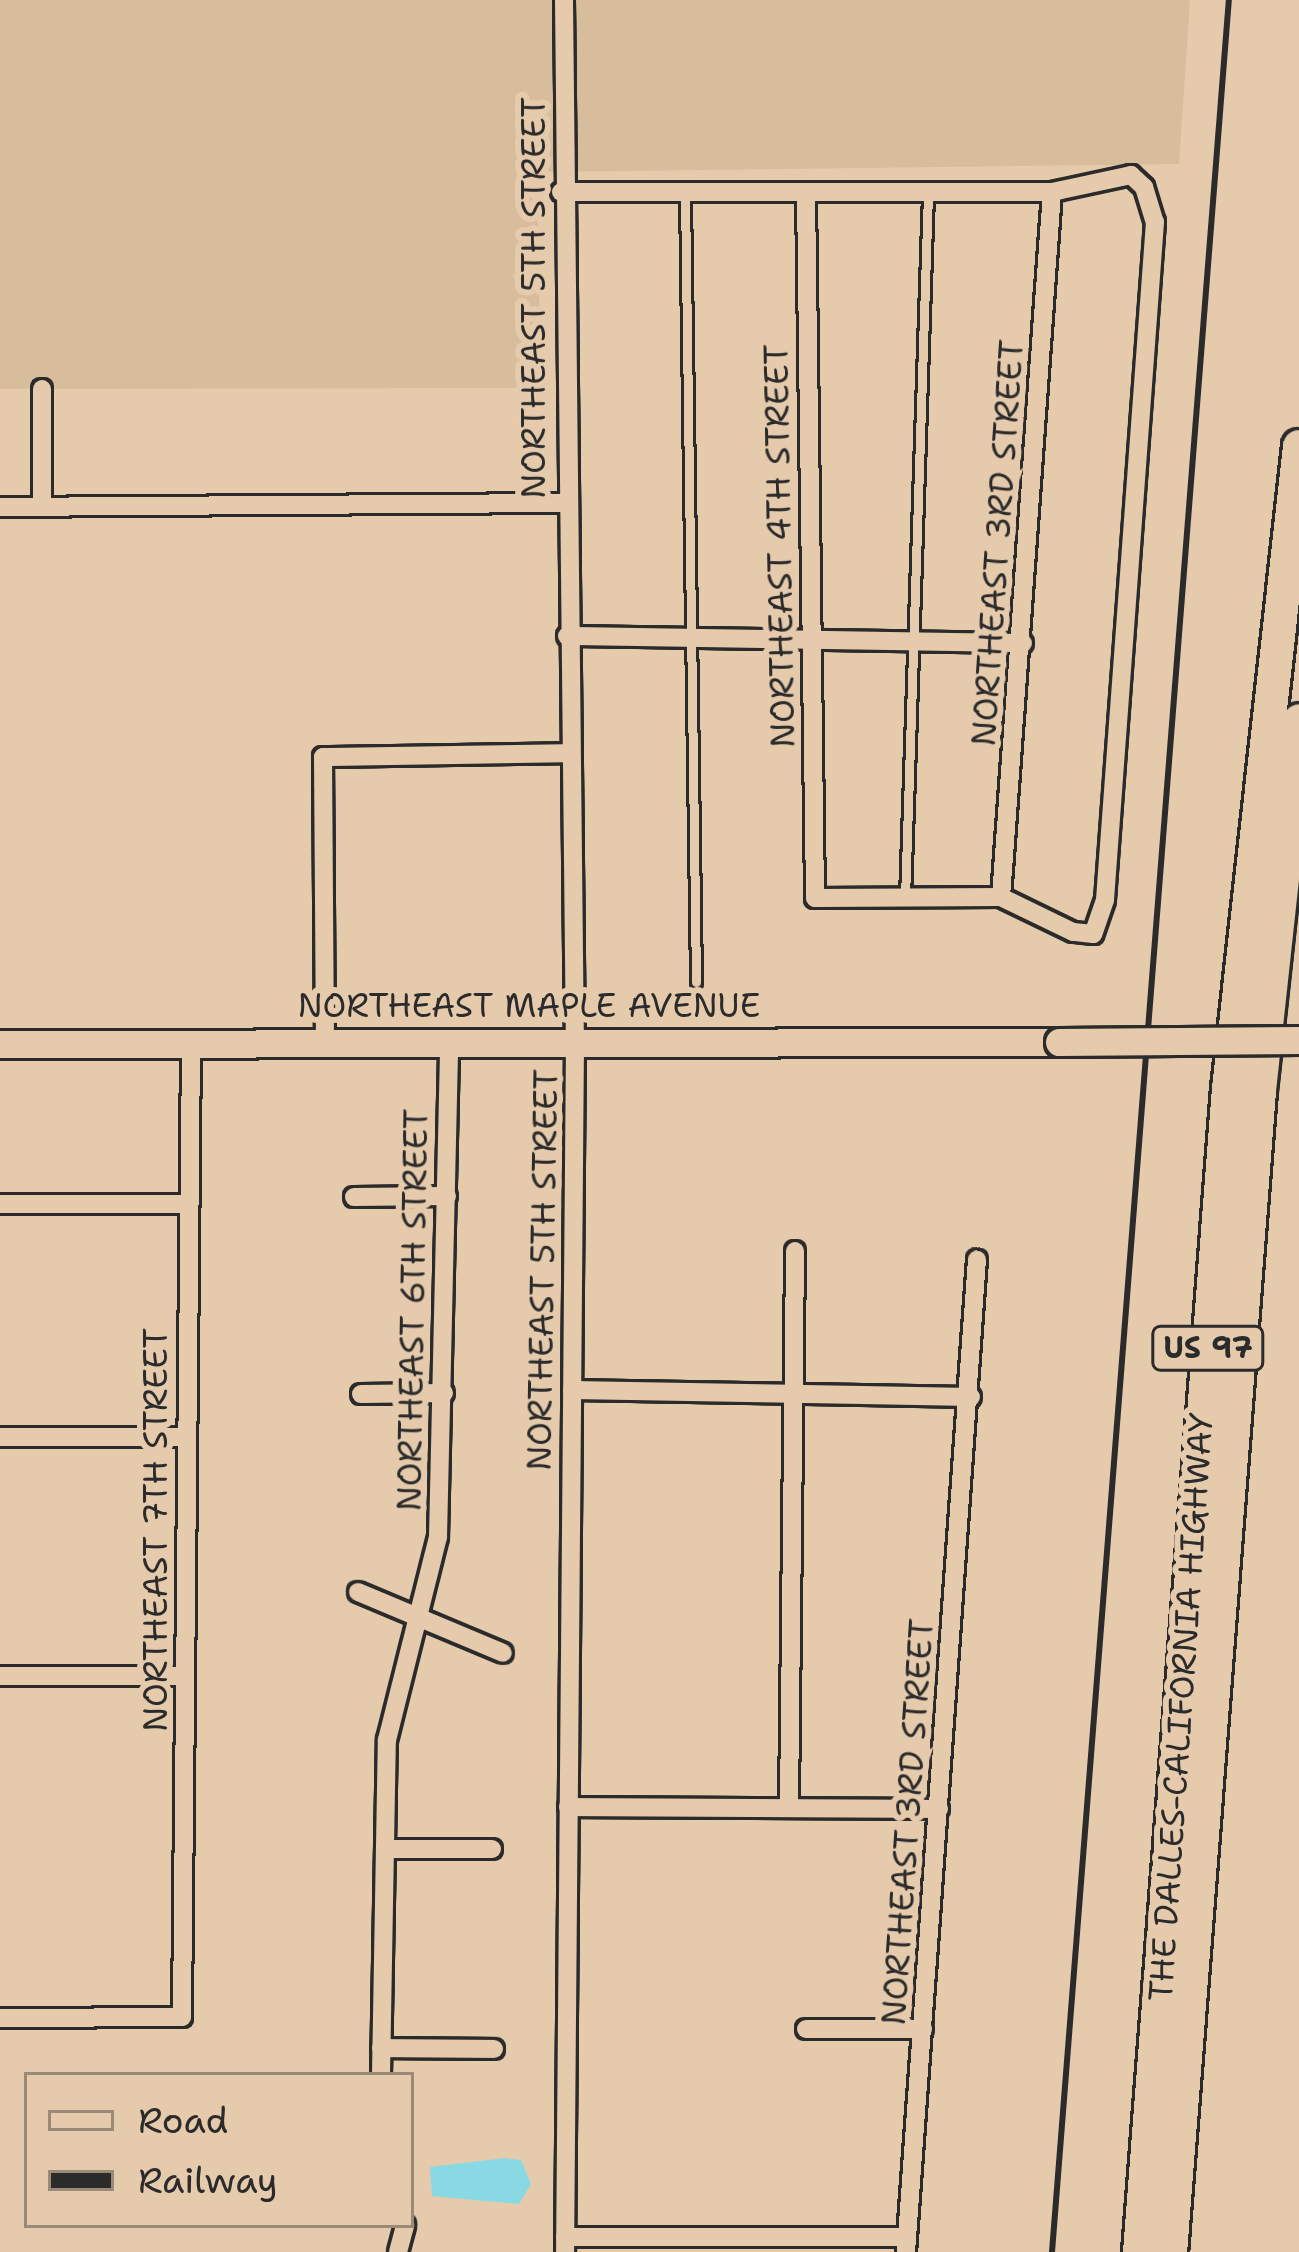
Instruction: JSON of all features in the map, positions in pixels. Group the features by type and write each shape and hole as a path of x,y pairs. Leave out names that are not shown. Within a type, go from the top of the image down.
{"highway":[{"name":"THE DALLES-CALIFORNIA HIGHWAY","path":"1139,2252 1228,1088 1299,446"},
{"name":"THE DALLES-CALIFORNIA HIGHWAY","path":"1170,2252 1257,1113 1299,720"}],"main road":[{"name":"NORTHEAST MAPLE AVENUE","path":"0,1044 1299,1040"}],"street":[{"name":"NORTHEAST 5TH STREET","path":"564,0 564,503 575,1043 565,2245"},
{"path":"561,192 1052,192 1131,176 1144,187 1155,222 1102,920 1093,934 1073,932 1001,897 905,898"},
{"name":"NORTHEAST 3RD STREET","path":"1001,897 1023,643 1052,192"},
{"name":"NORTHEAST 4TH STREET","path":"806,193 815,898 905,898"},
{"path":"42,389 42,507"},
{"path":"0,508 564,503"},
{"path":"567,636 1023,643"},
{"path":"325,1044 323,757 570,753"},
{"name":"NORTHEAST 6TH STREET","path":"381,2072 387,1740 438,1537 448,1043"},
{"name":"NORTHEAST 7TH STREET","path":"0,2018 182,2017 191,1044"},
{"path":"354,1197 447,1196"},
{"path":"0,1204 189,1204"},
{"path":"789,1807 795,1251"},
{"name":"NORTHEAST 3RD STREET","path":"906,2244 977,1260"},
{"path":"572,1390 970,1397"},
{"path":"361,1394 444,1393"},
{"path":"0,1437 187,1437"},
{"path":"358,1592 503,1652"},
{"path":"0,1676 185,1676"},
{"path":"568,1807 939,1809"},
{"path":"385,1849 492,1849"},
{"path":"806,2030 923,2029"},
{"path":"381,2048 494,2049"},
{"path":"565,2245 906,2244"}],"lane":[{"path":"905,898 928,193"},
{"path":"685,194 696,982"}],"shaded area":[{"path":"0,0 1190,0 1179,164 537,172 541,388 0,389"}],"water":[{"path":"521,2160 531,2184 519,2204 432,2196 430,2167"}],"railway":[{"path":"1052,2252 1229,0"}]}
